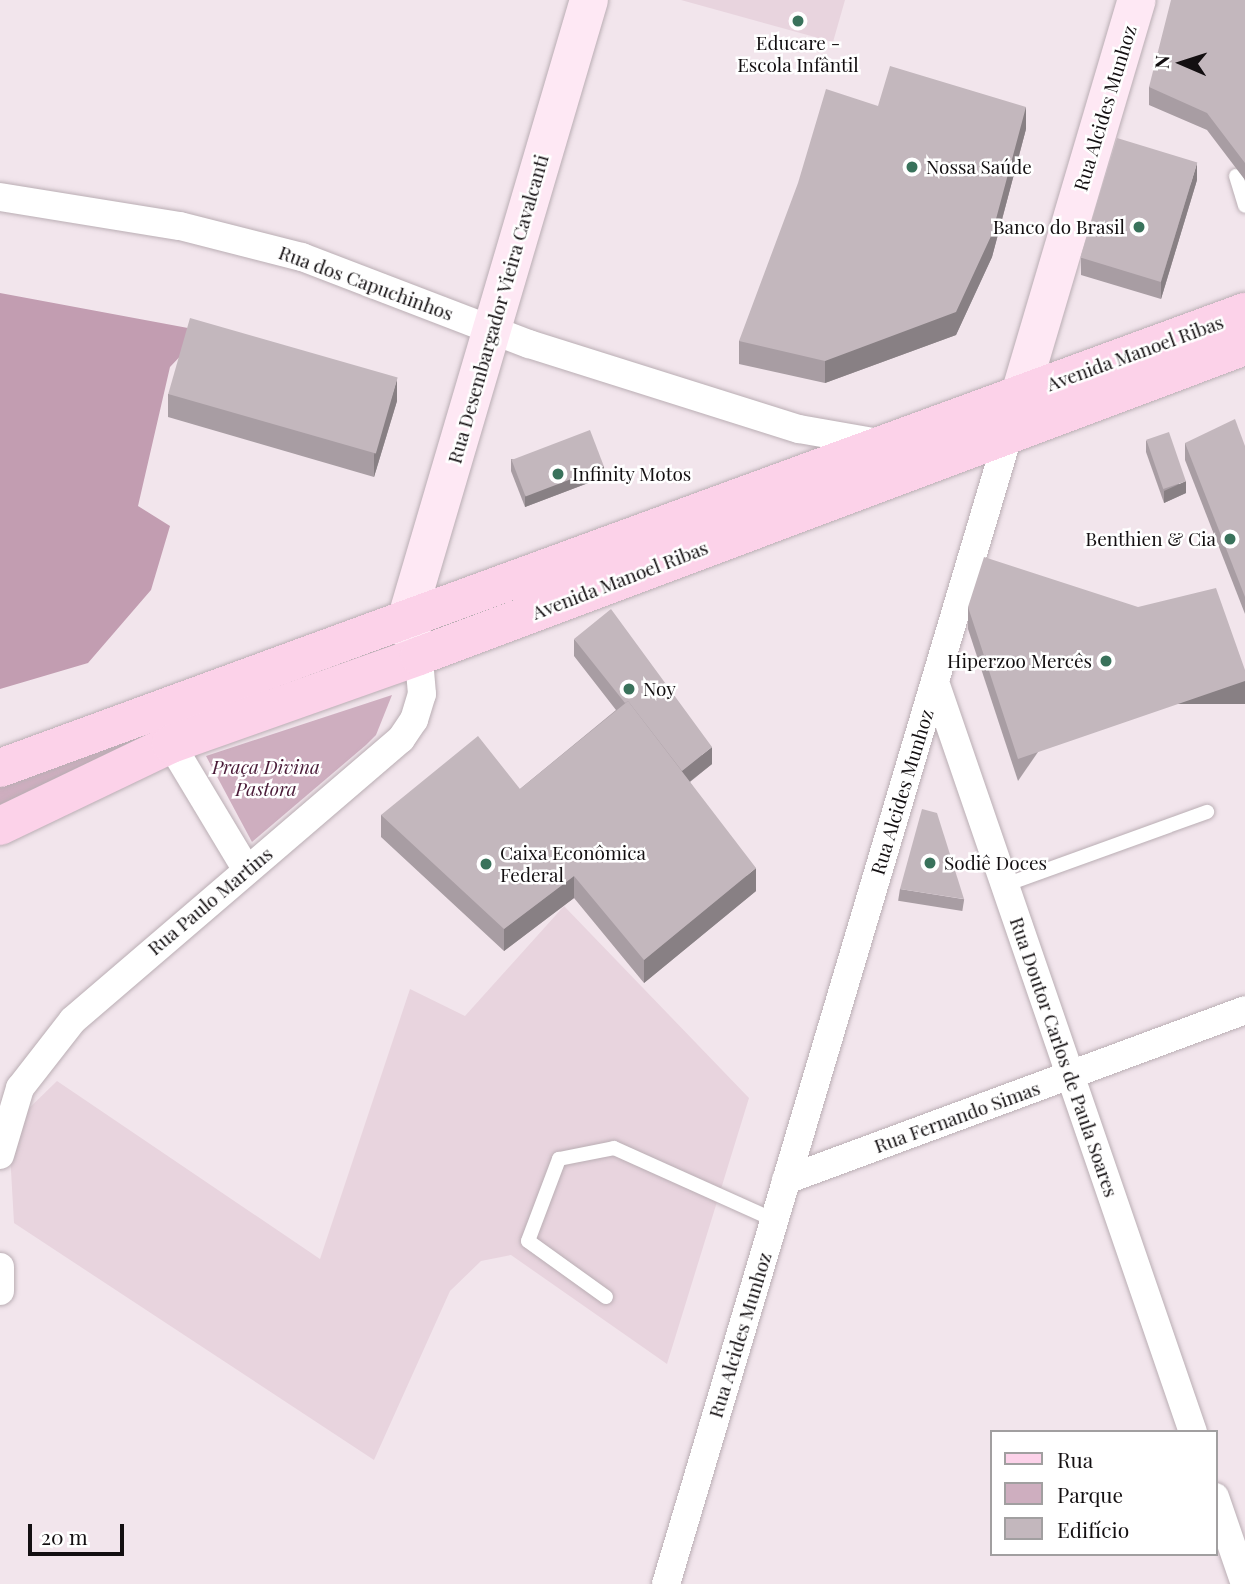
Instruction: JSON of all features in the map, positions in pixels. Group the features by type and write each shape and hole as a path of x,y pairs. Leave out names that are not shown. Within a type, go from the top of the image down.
{"main road":[{"name":"Avenida Manoel Ribas","path":"0,768 1245,312"},
{"name":"Avenida Manoel Ribas","path":"0,826 171,744 419,656 1245,346"}],"street":[{"name":"Rua Desembargador Vieira Cavalcanti","path":"407,617 589,0"},
{"name":"Rua Alcides Munhoz","path":"666,1584 1137,0"},
{"name":"Rua dos Capuchinhos","path":"0,197 154,221 257,244 365,278 493,329 799,429 886,444"},
{"path":"407,617 419,656"},
{"name":"Rua Paulo Martins","path":"0,1154 20,1088 42,1055 108,988 401,739 414,720 422,694 419,656"},
{"name":"Rua Doutor Carlos de Paula Soares","path":"934,682 1192,1430"},
{"path":"171,744 246,869"},
{"name":"Rua Fernando Simas","path":"786,1180 1245,1010"},
{"path":"0,1267 0,1291"},
{"path":"1217,1503 1245,1584"}],"lane":[{"path":"1236,176 1245,206"},
{"path":"1005,885 1207,812"},
{"path":"606,1297 528,1241 559,1159 614,1148 775,1220"}],"shaded area":[{"name":"Educare - Escola Infântil","path":"681,0 845,0 833,42"},
{"path":"0,293 204,331 170,367 138,506 170,526 151,590 88,663 0,689"},
{"path":"564,906 749,1098 667,1364 511,1255 481,1261 450,1291 374,1460 14,1223 10,1153 21,1116 57,1081 320,1259 410,989 465,1016"}],"green space":[{"path":"305,670 0,806 0,785"},
{"name":"Praça Divina Pastora","path":"392,695 376,735 252,842 206,756"}],"building":[{"path":"1171,0 1245,0 1245,163 1207,113 1149,87"},
{"path":"890,66 1026,107 992,234 956,312 825,361 739,341 798,183 826,89 878,106"},
{"name":"Banco do Brasil","path":"1117,138 1197,163 1161,282 1080,258"},
{"path":"190,318 398,378 376,453 168,394"},
{"name":"Benthien & Cia","path":"1235,419 1245,446 1245,597 1185,443"},
{"name":"Infinity Motos","path":"590,430 604,466 526,497 512,460"},
{"path":"1169,432 1186,481 1163,489 1146,440"},
{"name":"Hiperzoo Mercês","path":"984,557 1138,607 1216,588 1245,670 1245,681 1018,759 968,607"},
{"name":"Noy","path":"611,609 712,747 682,771 628,701 625,703 574,639"},
{"path":"628,701 756,868 644,960 574,876 504,929 381,815 478,736 520,789"},
{"name":"Sodiê Doces","path":"922,809 937,813 964,899 900,889"}],"place":[{"name":"Educare - Escola Infântil","path":"798,21"},
{"name":"Nossa Saúde","path":"912,167"},
{"name":"Banco do Brasil","path":"1139,227"},
{"name":"Infinity Motos","path":"558,474"},
{"name":"Benthien & Cia","path":"1230,539"},
{"name":"Hiperzoo Mercês","path":"1106,661"},
{"name":"Noy","path":"629,689"},
{"name":"Sodiê Doces","path":"930,863"},
{"name":"Caixa Econômica Federal","path":"486,864"}]}
